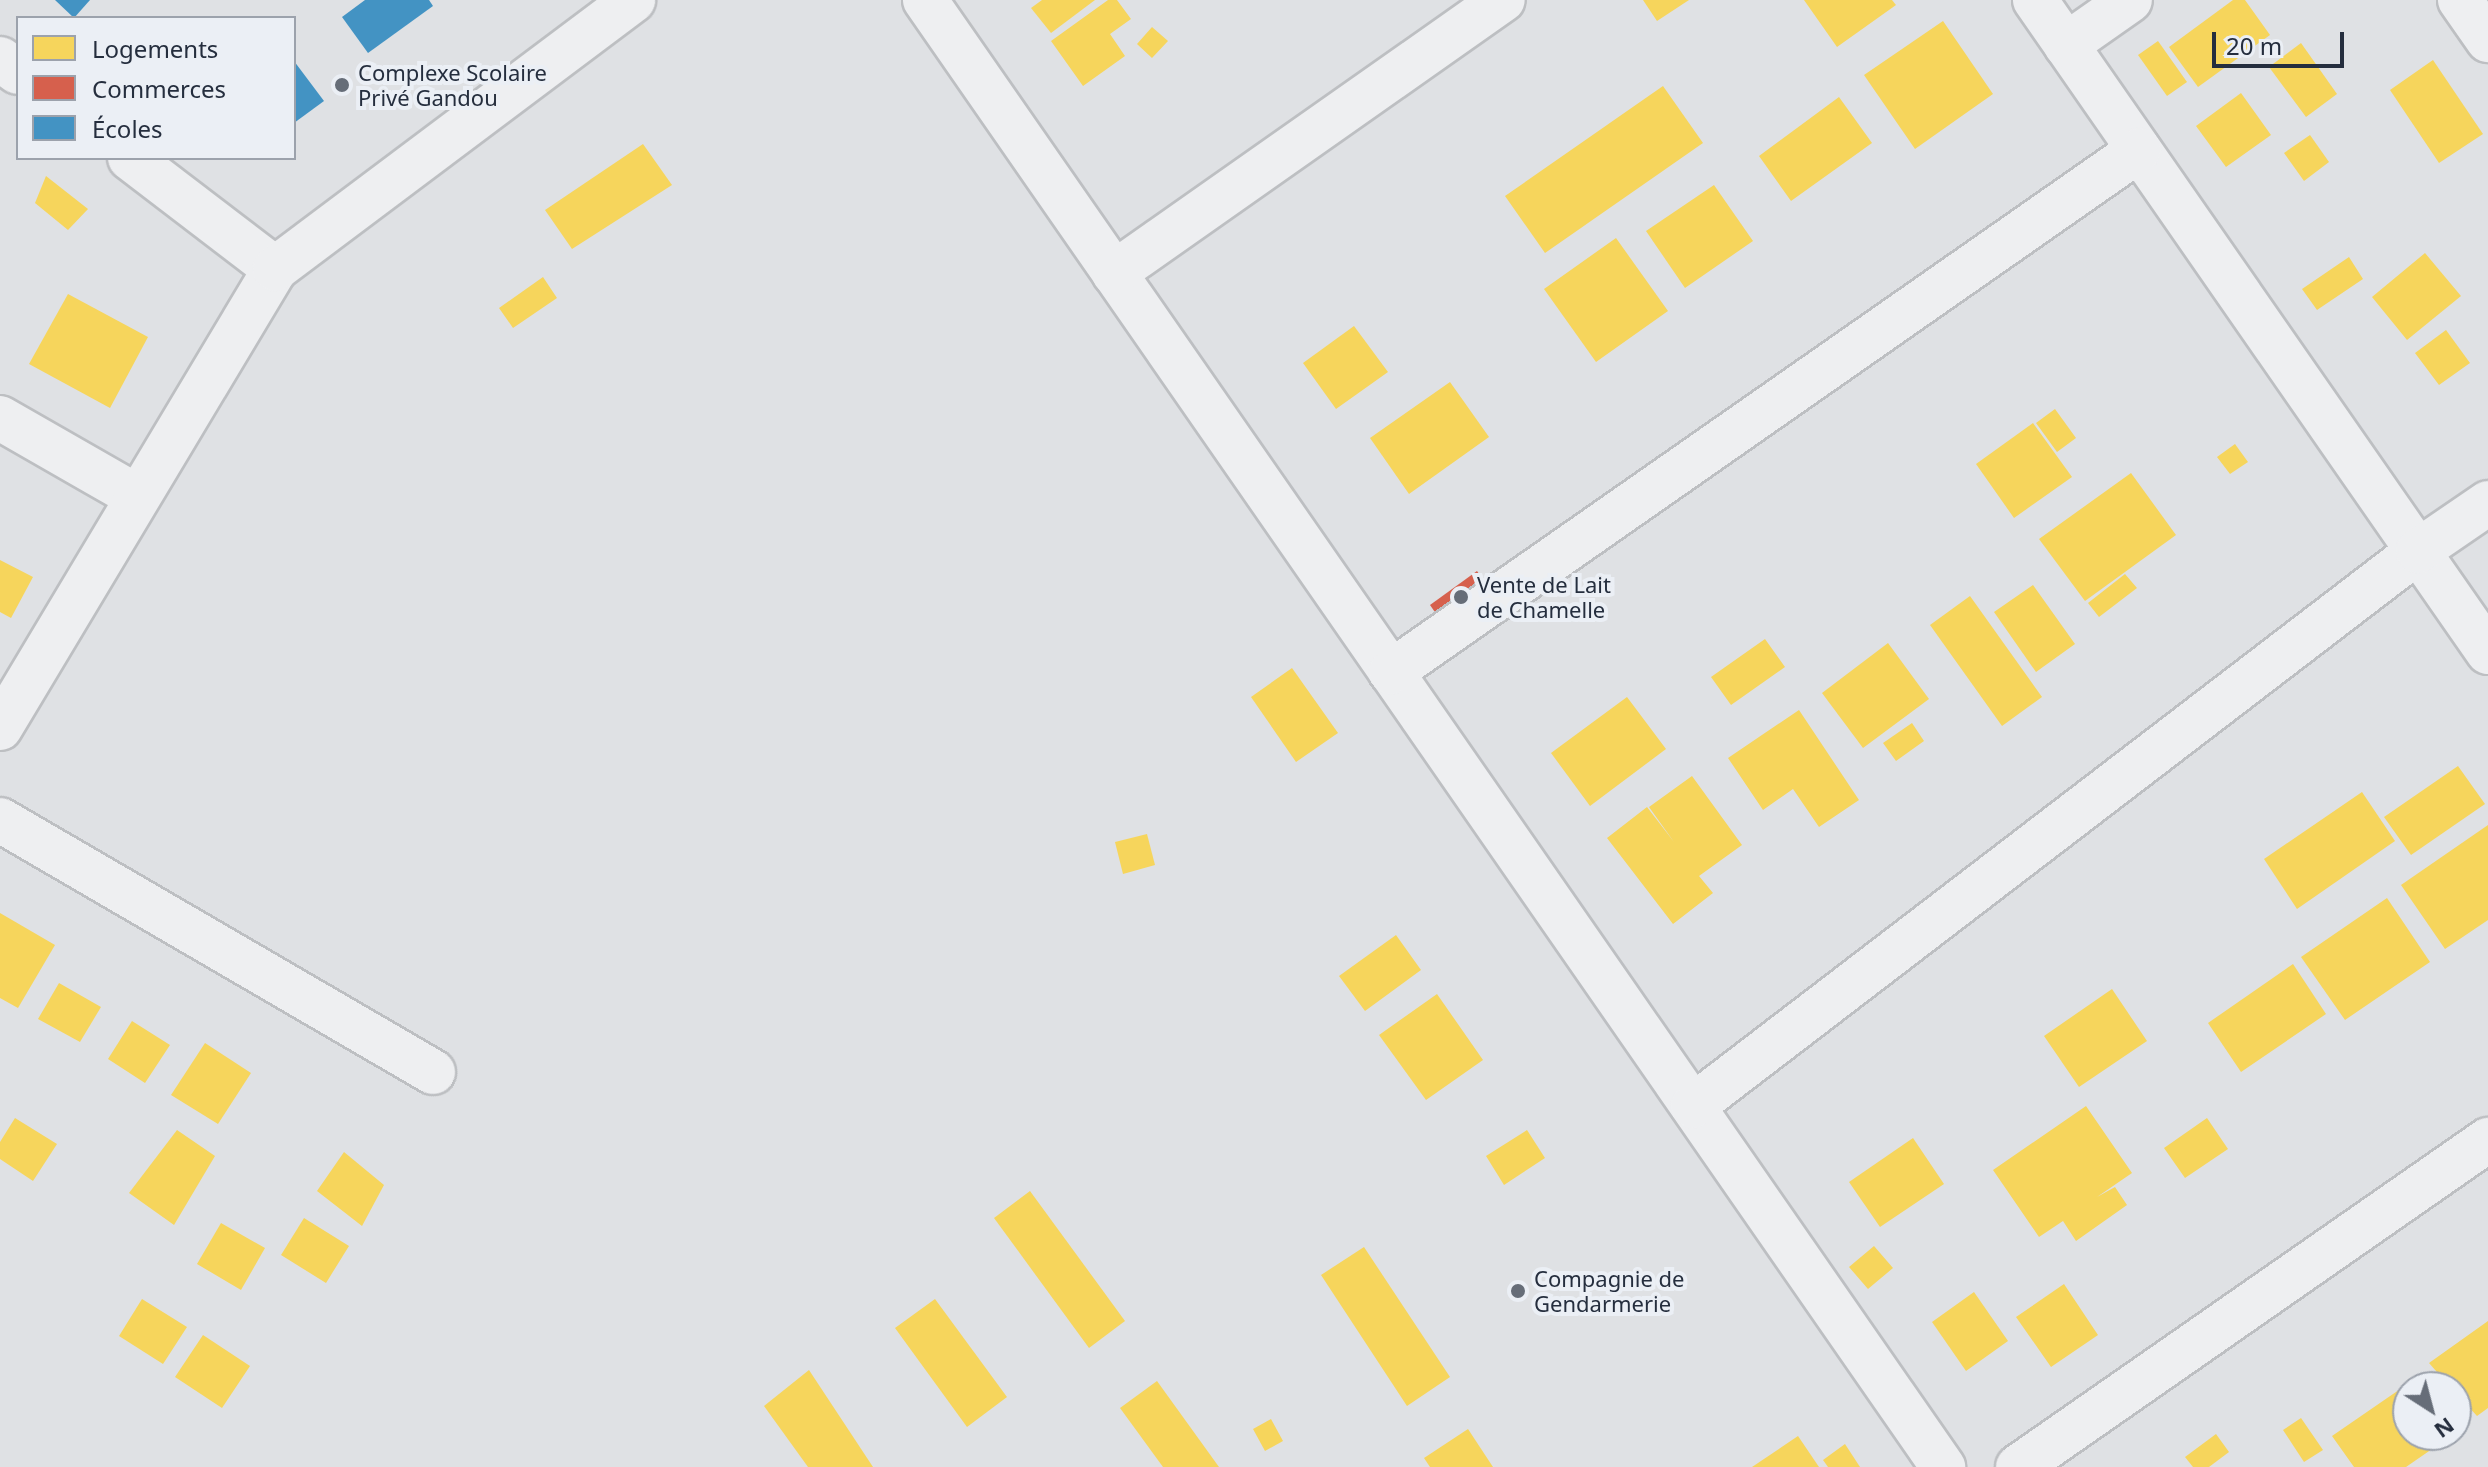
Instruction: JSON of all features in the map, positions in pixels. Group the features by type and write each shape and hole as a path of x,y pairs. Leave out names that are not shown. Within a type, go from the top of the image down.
{"street":[{"path":"0,728 136,496 275,269 633,0"},
{"path":"925,0 1943,1467"},
{"path":"1114,273 1503,0"},
{"path":"2035,0 2488,652"},
{"path":"2066,45 2130,0"},
{"path":"2460,0 2488,40"},
{"path":"1391,672 2139,150"},
{"path":"133,160 275,269"},
{"path":"0,418 136,496"},
{"path":"1693,1106 2418,551 2488,503"},
{"path":"0,820 433,1072"},
{"path":"2018,1467 2488,1140"}],"building: Logements":[{"path":"1042,0 1095,0 1051,33 1031,8"},
{"path":"1108,0 1117,0 1131,19 1110,34 1125,56 1083,86 1051,41"},
{"path":"1643,0 1689,0 1657,21"},
{"path":"1804,0 1892,0 1896,5 1837,47"},
{"path":"2233,0 2245,0 2270,35 2198,87 2169,47"},
{"path":"1943,21 1993,94 1915,149 1864,75"},
{"path":"1152,27 1168,41 1152,58 1137,44"},
{"path":"2158,41 2187,82 2167,96 2138,55"},
{"path":"2301,43 2337,94 2306,117 2269,67"},
{"path":"2433,60 2483,134 2439,163 2390,90"},
{"path":"1663,86 1703,143 1545,253 1505,196"},
{"path":"2241,93 2271,135 2226,167 2196,126"},
{"path":"1839,97 1872,143 1791,201 1759,156"},
{"path":"2310,135 2329,162 2304,181 2284,153"},
{"path":"643,144 672,185 572,249 545,210"},
{"path":"46,176 88,209 68,230 35,203"},
{"path":"1714,185 1753,241 1685,288 1646,231"},
{"path":"1616,238 1668,311 1596,362 1544,289"},
{"path":"2425,253 2461,296 2407,340 2372,297"},
{"path":"2349,257 2363,279 2317,310 2302,289"},
{"path":"543,277 557,298 513,328 499,308"},
{"path":"68,294 148,337 110,408 29,364"},
{"path":"1354,326 1388,372 1336,409 1303,363"},
{"path":"2446,330 2470,363 2439,385 2415,353"},
{"path":"1450,382 1489,437 1409,494 1370,438"},
{"path":"2055,409 2076,438 2057,452 2036,423"},
{"path":"2033,423 2072,477 2014,518 1976,464"},
{"path":"2235,444 2248,462 2230,474 2217,457"},
{"path":"2131,473 2176,535 2085,601 2039,539"},
{"path":"0,560 33,577 11,618 0,612"},
{"path":"2125,574 2137,588 2099,617 2088,603"},
{"path":"2033,585 2075,644 2036,672 1994,612"},
{"path":"1970,596 2042,697 2002,726 1930,625"},
{"path":"1765,639 1785,667 1731,705 1711,677"},
{"path":"1888,643 1929,699 1863,748 1822,693"},
{"path":"1292,668 1338,733 1296,762 1251,697"},
{"path":"1627,697 1666,749 1590,806 1551,753"},
{"path":"1799,710 1859,800 1819,827 1793,789 1763,810 1728,758"},
{"path":"1912,723 1924,741 1896,761 1883,743"},
{"path":"2458,766 2485,804 2411,855 2384,817"},
{"path":"1692,776 1742,845 1699,876 1713,893 1673,924 1607,838 1647,807 1674,842 1649,807"},
{"path":"2362,792 2395,841 2297,909 2264,859"},
{"path":"2488,825 2488,920 2445,949 2401,885"},
{"path":"1147,834 1155,865 1123,874 1115,842"},
{"path":"2387,898 2430,962 2345,1020 2301,957"},
{"path":"0,913 55,945 18,1008 0,998"},
{"path":"1396,935 1421,970 1365,1011 1339,976"},
{"path":"2293,964 2326,1014 2241,1072 2208,1023"},
{"path":"59,983 101,1007 80,1042 38,1019"},
{"path":"2112,989 2147,1041 2079,1087 2044,1036"},
{"path":"1437,994 1483,1060 1426,1100 1379,1035"},
{"path":"132,1021 170,1045 145,1083 108,1059"},
{"path":"205,1043 251,1073 218,1124 171,1095"},
{"path":"2086,1106 2132,1173 2097,1197 2115,1187 2127,1205 2076,1241 2063,1221 2039,1237 1993,1170"},
{"path":"15,1118 57,1144 33,1181 0,1159 0,1142"},
{"path":"2207,1118 2228,1149 2185,1178 2164,1148"},
{"path":"177,1130 215,1156 174,1225 129,1193"},
{"path":"1527,1130 1545,1158 1504,1185 1486,1156"},
{"path":"1913,1138 1944,1184 1880,1227 1849,1182"},
{"path":"344,1152 384,1185 362,1226 317,1191"},
{"path":"1030,1191 1125,1321 1089,1348 994,1218"},
{"path":"304,1218 349,1246 326,1283 281,1255"},
{"path":"221,1223 265,1248 241,1290 197,1264"},
{"path":"1874,1246 1893,1268 1868,1289 1849,1267"},
{"path":"1364,1247 1450,1377 1407,1406 1321,1275"},
{"path":"2064,1284 2098,1335 2051,1367 2016,1317"},
{"path":"1974,1292 2008,1341 1966,1371 1932,1322"},
{"path":"142,1299 187,1327 163,1364 119,1336"},
{"path":"935,1299 1007,1397 967,1427 895,1328"},
{"path":"2488,1321 2488,1408 2477,1416 2472,1411 2472,1371 2436,1371 2429,1363"},
{"path":"203,1335 250,1366 222,1408 175,1377"},
{"path":"809,1370 873,1467 808,1467 764,1406"},
{"path":"1157,1381 1219,1467 1163,1467 1120,1408"},
{"path":"2392,1395 2392,1451 2429,1451 2406,1467 2354,1467 2332,1436"},
{"path":"2301,1418 2323,1450 2304,1462 2283,1430"},
{"path":"1271,1419 1283,1441 1265,1451 1253,1429"},
{"path":"1468,1429 1493,1467 1430,1467 1424,1458"},
{"path":"2216,1434 2229,1452 2209,1467 2193,1467 2185,1457"},
{"path":"1798,1436 1819,1467 1752,1467"},
{"path":"1845,1444 1860,1467 1828,1467 1823,1460"}],"building: Commerces":[{"path":"1477,571 1488,587 1441,621 1430,605"}],"building: Écoles":[{"path":"55,0 90,0 76,16"},
{"path":"365,0 429,0 433,6 368,53 342,17"},
{"path":"296,64 324,101 296,122"}],"place":[{"name":"Complexe Scolaire Privé Gandou","path":"342,85"},
{"name":"Vente de Lait de Chamelle","path":"1461,597"},
{"name":"Compagnie de Gendarmerie","path":"1518,1291"}]}
